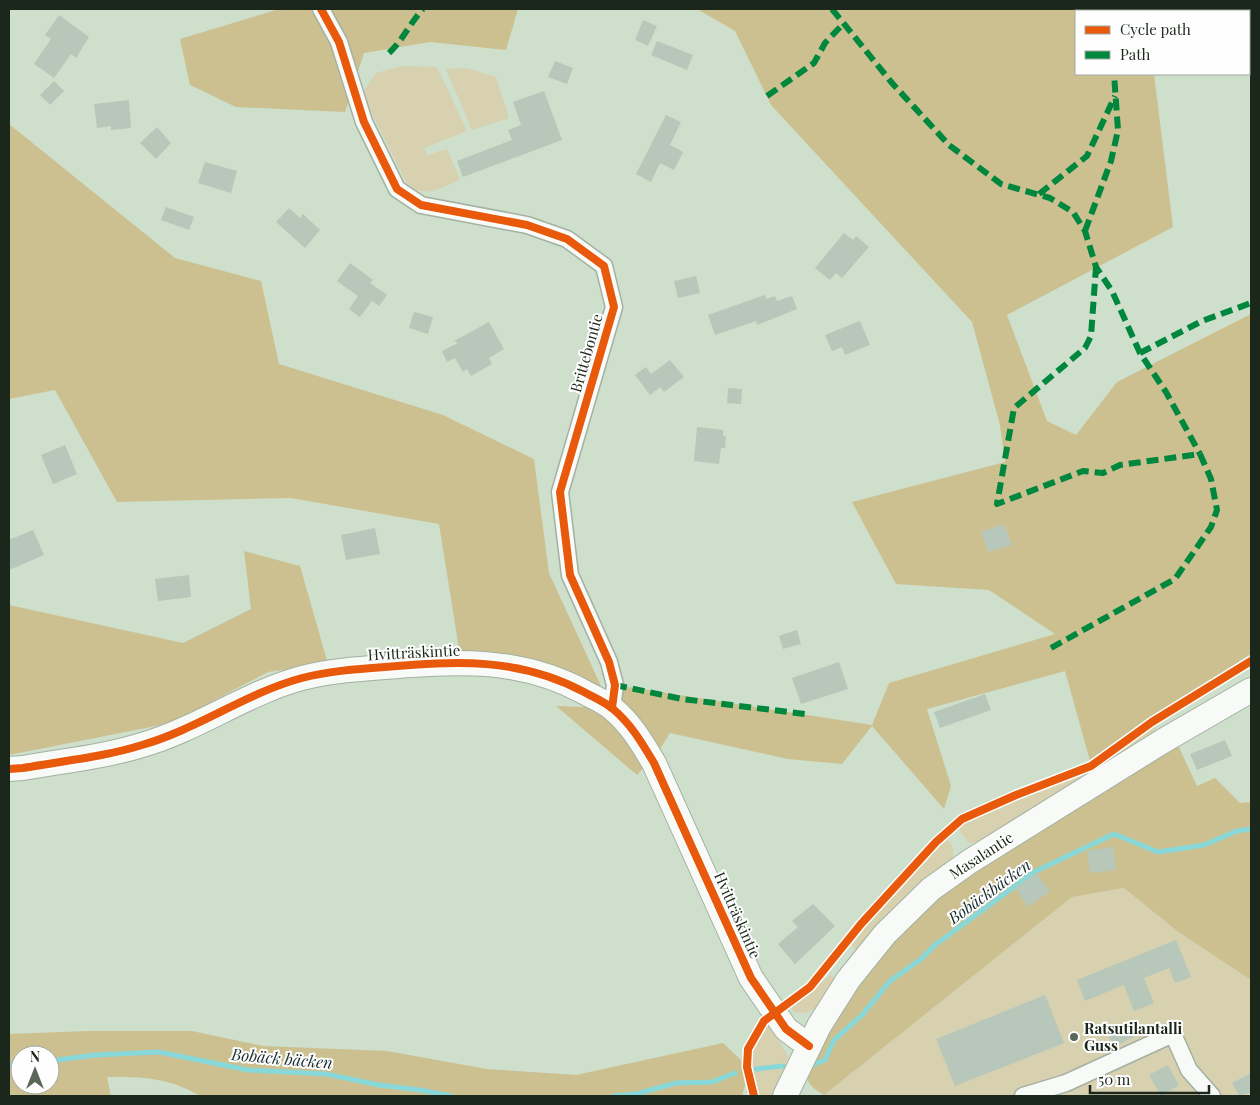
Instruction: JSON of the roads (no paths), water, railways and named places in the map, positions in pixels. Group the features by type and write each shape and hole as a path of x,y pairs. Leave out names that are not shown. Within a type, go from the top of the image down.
{"street":[{"name":"Brittebontie","path":"321,9 339,42 364,122 397,189 421,205 526,225 567,239 604,266 614,307 560,492 570,575 609,662 615,684 612,708"},
{"name":"Hvitträskintie","path":"9,769 140,746 181,732 267,691 302,678 339,671 449,661 490,664 527,670 562,680 612,708 634,730 654,763 751,978 786,1029 809,1046"},
{"name":"Masalantie","path":"792,1093 809,1046 819,1026 848,980 884,934 931,889 1019,830 1163,741 1251,690"},
{"path":"1023,1096 1070,1090 1173,1034 1189,1070 1212,1096"}],"waterway":[{"name":"Bobäckbäcken","path":"812,1065 825,1060 834,1040 862,1015 890,981 921,959 935,945 1034,872 1114,834 1158,852 1204,845 1237,831 1251,829"},
{"name":"Bobäck bäcken","path":"60,1060 95,1055 159,1052 248,1070 326,1074 379,1085 451,1096"},
{"name":"Bobäck bäcken","path":"756,1069 783,1066"},
{"name":"Bobäck bäcken","path":"613,1096 636,1094 676,1083 712,1082 735,1073"}],"place":[{"name":"Ratsutilantalli Guss","path":"1074,1037"}]}
